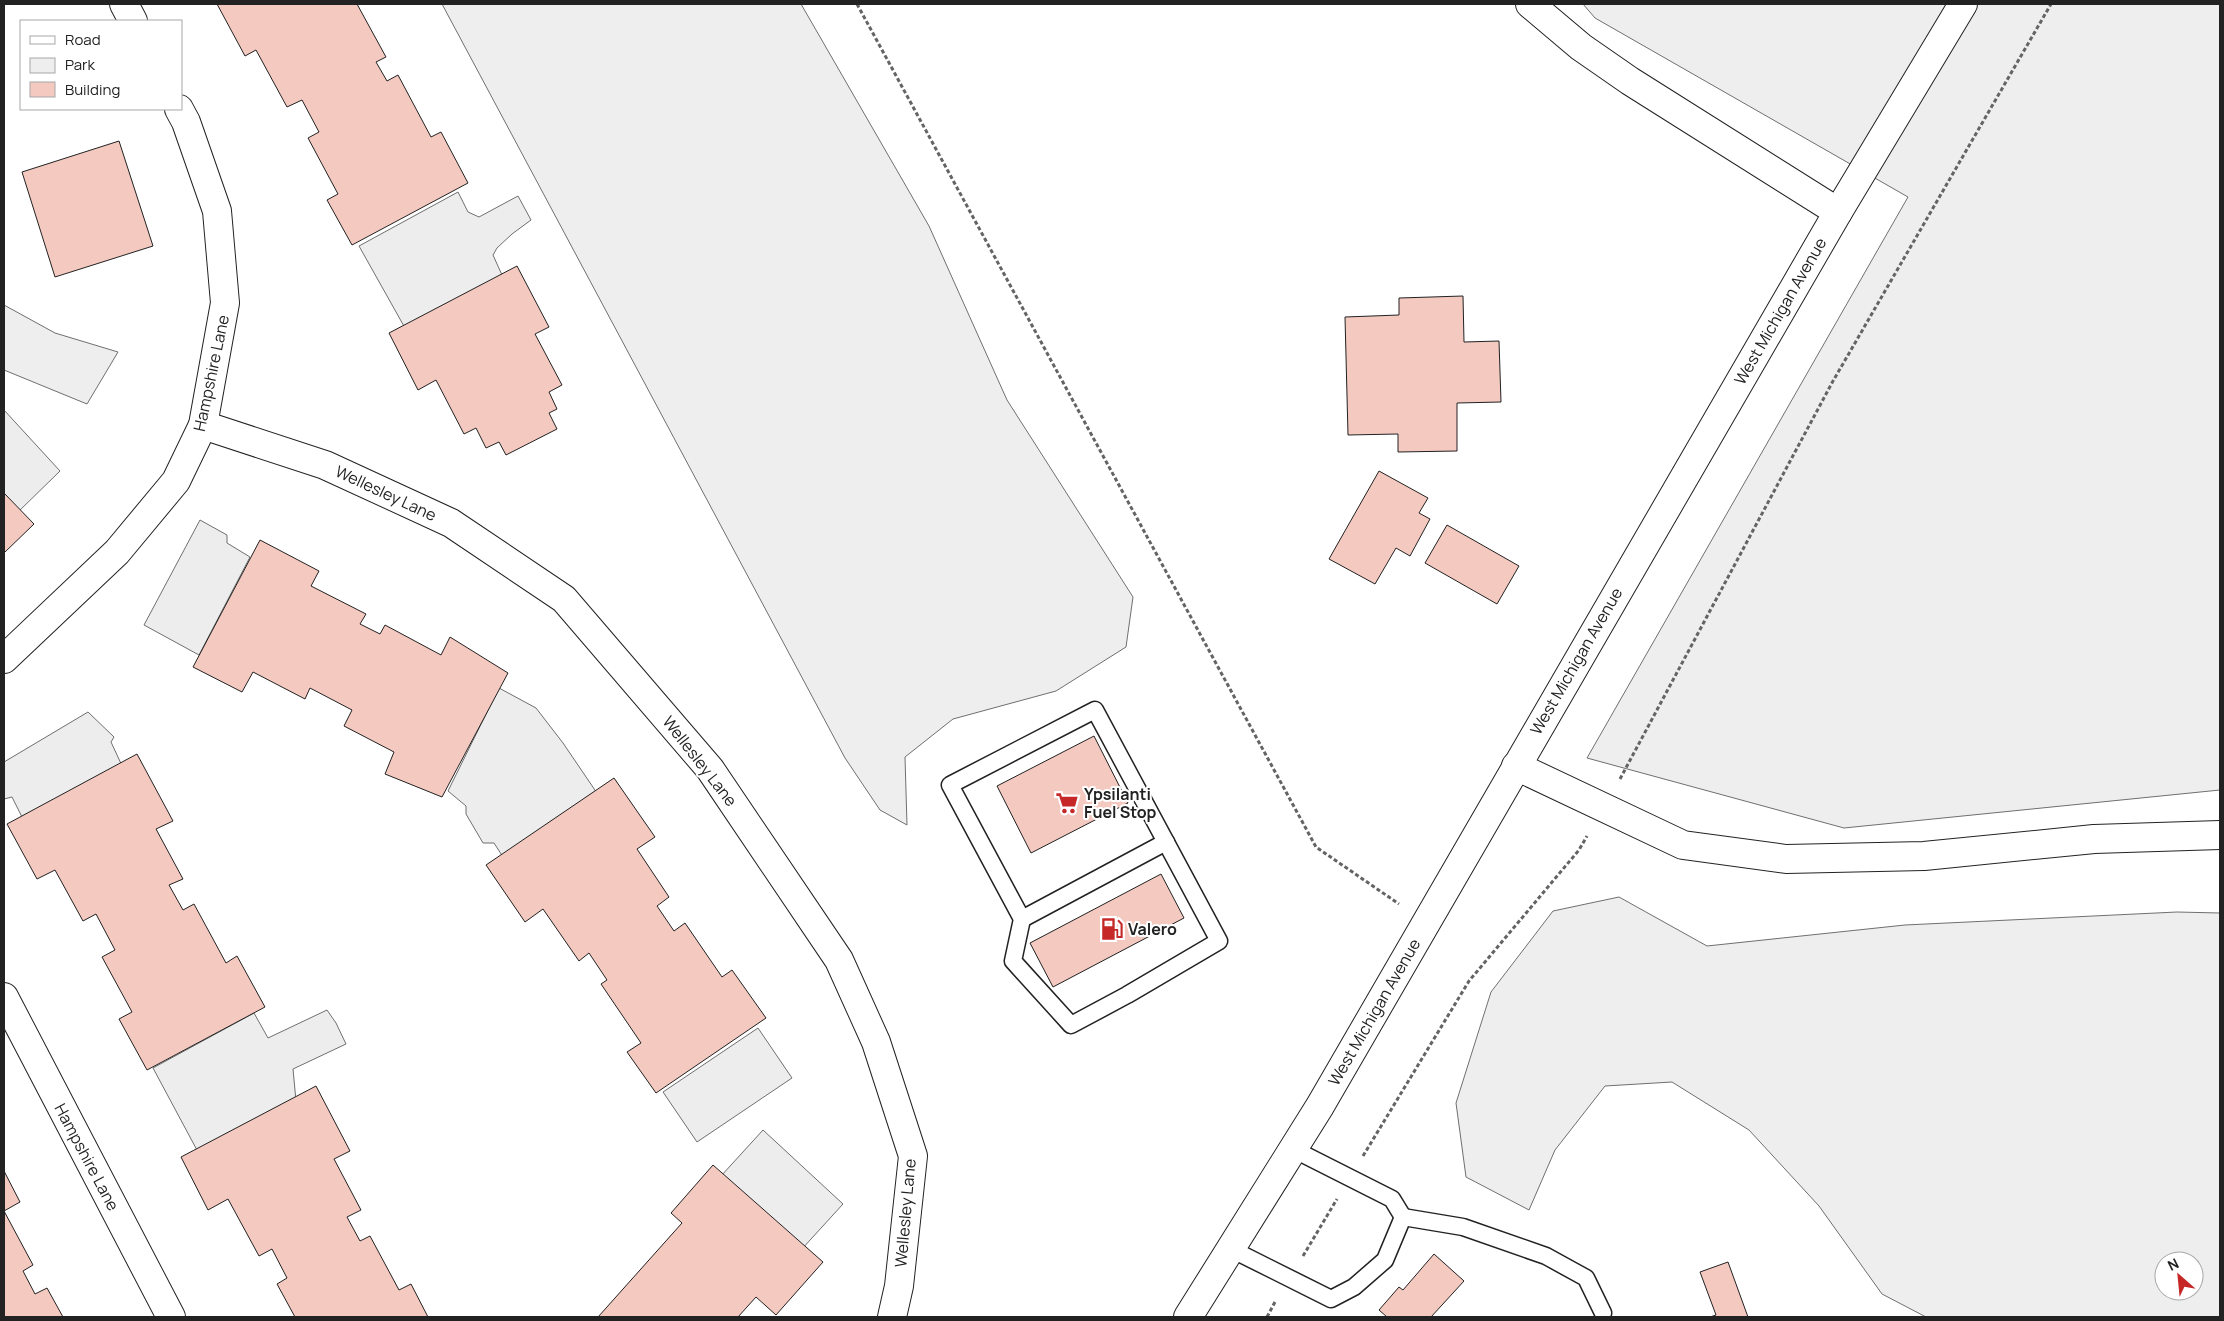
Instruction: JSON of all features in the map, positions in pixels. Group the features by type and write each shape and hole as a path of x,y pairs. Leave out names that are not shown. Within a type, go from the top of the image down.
{"main road":[{"path":"124,4 132,20"},
{"path":"1530,4 1581,48 1622,76 1838,212"},
{"name":"West Michigan Avenue","path":"1188,1317 1293,1149 1427,923 1516,766 1838,212 1963,4"},
{"name":"Hampshire Lane","path":"4,659 117,552 176,481 203,425 225,303 217,211 186,122 180,110"},
{"name":"Wellesley Lane","path":"203,425 325,465 451,524 564,599 710,769 839,960 876,1042 913,1156 899,1286 892,1317"},
{"path":"1516,766 1683,845 1786,859 1924,856 2094,839 2220,835"},
{"name":"Hampshire Lane","path":"4,997 171,1317"}],"lane":[{"path":"1095,710 1219,941 1127,995 1070,1025 1013,961 1022,918 950,784 1095,710"},
{"path":"1022,918 1166,842"},
{"path":"1293,1149 1392,1199 1403,1217 1463,1227 1546,1256 1586,1278 1603,1313"},
{"path":"1231,1249 1331,1299 1354,1288 1385,1260 1403,1217"}],"path":[{"path":"857,4 1316,847 1427,923"},
{"path":"1619,781 1833,381 2051,4"},
{"path":"1266,1317 1469,980 1579,850"}],"green space":[{"path":"442,4 801,4 929,226 1007,400 1133,597 1126,647 1056,691 953,719 905,757 907,825 880,810 845,758"},
{"path":"1583,4 2220,4 2220,790 1844,828 1587,758 1908,197 1595,18"},
{"path":"4,305 55,333 118,352 87,404 4,370"},
{"path":"1619,897 1707,946 1905,925 2177,912 2220,913 2220,1317 1926,1317 1882,1294 1819,1206 1749,1130 1672,1082 1605,1086 1555,1150 1529,1210 1466,1177 1456,1103 1491,992 1553,911"}],"shaded area":[{"path":"458,192 468,212 479,217 518,196 531,220 512,234 497,248 493,255 502,275 405,328 359,246"},
{"path":"4,410 60,471 17,513 4,500"},
{"path":"200,520 227,535 227,543 250,557 199,655 144,625"},
{"path":"499,688 536,708 563,743 599,796 505,860 494,843 483,843 466,814 466,806 448,791"},
{"path":"88,712 114,737 111,742 124,770 25,823 12,797 4,799 4,762"},
{"path":"327,1010 336,1023 346,1044 293,1069 296,1101 198,1152 153,1068 254,1013 268,1038"},
{"path":"758,1028 792,1078 697,1142 663,1092"},
{"path":"763,1130 843,1204 801,1250 721,1176"}],"building":[{"path":"217,4 357,4 386,57 376,62 387,81 398,75 431,137 441,132 468,183 352,245 327,200 338,194 308,138 319,132 302,100 287,107 256,50 245,56"},
{"path":"119,141 153,246 55,277 22,172"},
{"path":"517,266 549,327 535,334 562,385 549,392 557,409 549,413 557,429 506,455 499,442 486,448 476,428 464,434 436,380 418,390 389,333"},
{"path":"1463,296 1464,342 1499,341 1501,402 1457,403 1457,451 1398,452 1398,434 1348,435 1345,317 1399,315 1399,298"},
{"path":"1379,471 1428,498 1419,513 1430,519 1410,556 1396,548 1375,584 1329,559"},
{"path":"4,493 34,524 4,553"},
{"path":"1447,525 1519,566 1497,604 1425,563"},
{"path":"260,540 319,571 311,586 366,614 360,624 380,634 385,625 441,655 450,637 508,673 442,797 385,774 394,752 344,726 352,710 310,688 305,699 253,672 242,692 193,667"},
{"path":"1094,736 1128,803 1031,853 997,786"},
{"path":"137,754 173,821 156,829 183,879 169,885 183,910 194,904 226,963 237,956 265,1007 147,1070 119,1019 132,1012 102,957 115,950 96,914 83,921 55,870 37,879 7,824"},
{"path":"614,778 655,837 637,849 669,897 657,906 674,931 685,923 722,977 732,970 766,1018 656,1093 627,1052 641,1043 601,984 607,980 589,953 579,961 543,909 525,922 486,865"},
{"path":"1161,874 1184,918 1053,987 1030,943"},
{"path":"316,1086 350,1151 334,1159 361,1210 347,1217 360,1241 370,1236 399,1290 411,1284 428,1317 295,1317 277,1284 287,1278 272,1249 259,1256 228,1199 208,1210 181,1157"},
{"path":"713,1165 823,1262 776,1315 756,1297 738,1317 598,1317 682,1223 671,1213"},
{"path":"4,1171 20,1202 4,1211"},
{"path":"4,1211 33,1265 23,1271 35,1294 47,1288 63,1317 4,1317"},
{"path":"1434,1254 1464,1281 1431,1317 1387,1317 1379,1310 1399,1287 1403,1290"},
{"path":"1728,1262 1748,1317 1710,1317 1716,1315 1700,1272"}],"place":[{"name":"Ypsilanti Fuel Stop","path":"1067,803"},
{"name":"Valero","path":"1112,929"}]}
